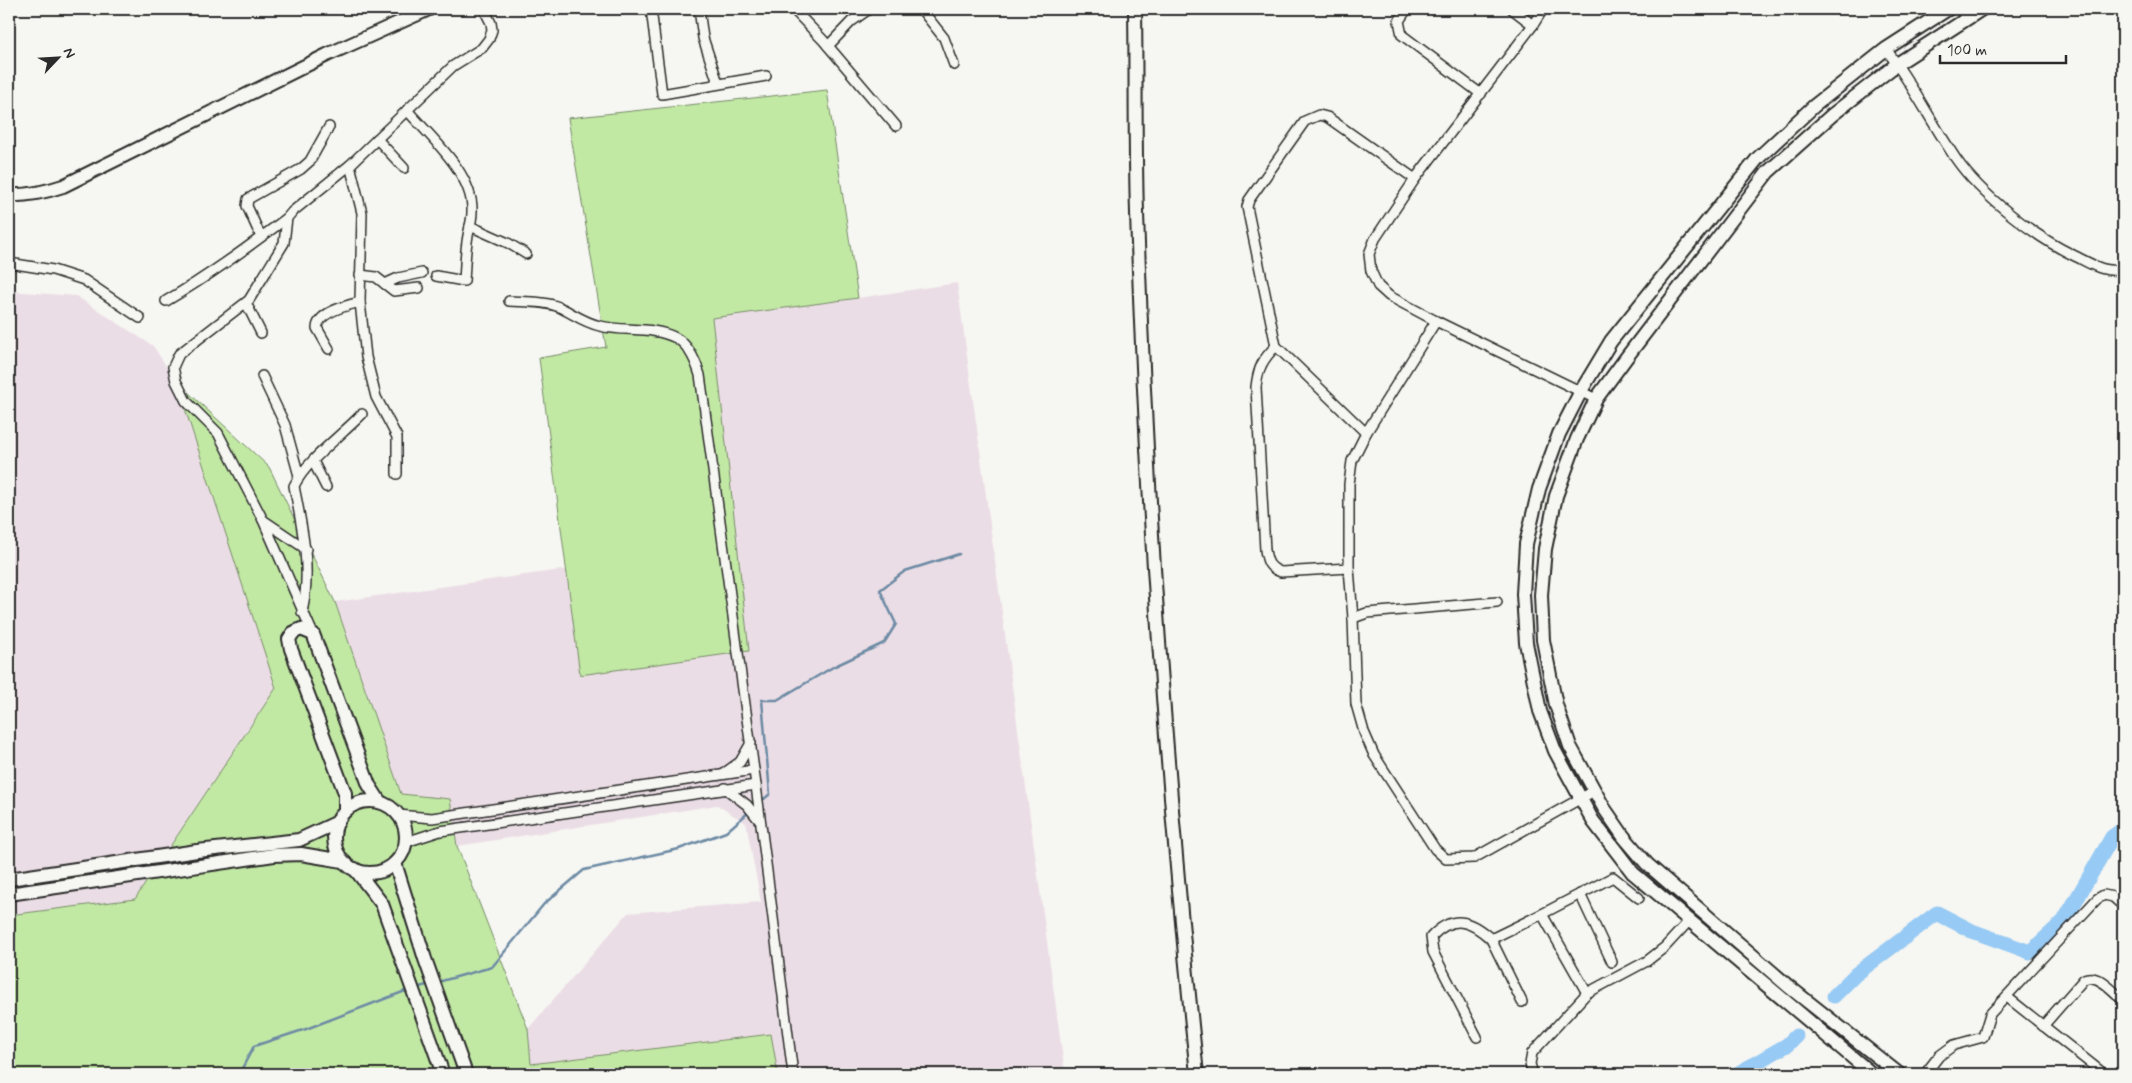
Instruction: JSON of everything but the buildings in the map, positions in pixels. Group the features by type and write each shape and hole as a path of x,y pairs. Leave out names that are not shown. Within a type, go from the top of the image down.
{"street":[{"path":"9,195 23,196 63,186 327,55 429,9"},
{"path":"166,301 190,287 287,218 350,165 453,66 482,48 489,39 492,30 491,23 484,9"},
{"path":"652,9 662,94 766,76"},
{"path":"699,9 704,38 718,83"},
{"path":"828,46 852,21 868,9"},
{"path":"921,9 944,38 954,65"},
{"path":"1135,9 1137,211 1153,558 1196,1074"},
{"path":"1407,9 1399,21 1402,35 1481,94"},
{"path":"1512,9 1533,25"},
{"path":"1543,9 1533,25 1415,179 1375,238 1369,254 1371,271 1378,286 1390,296 1436,321 1596,399"},
{"path":"1872,1074 1634,873 1593,821 1579,799 1555,751 1540,711 1526,643 1523,594 1526,544 1538,489 1559,434 1581,391 1611,341 1758,158 1814,106 1886,49 1948,9"},
{"path":"1898,1074 1788,986 1647,864 1624,837 1594,791 1570,746 1556,706 1543,640 1541,594 1545,549 1556,496 1577,439 1596,399 1768,172 1832,115 1897,64 1964,14 1982,9"},
{"path":"796,10 896,126"},
{"path":"1886,49 1957,160 1990,196 2034,232 2061,250 2102,270 2116,271 2123,269"},
{"path":"407,110 462,176 471,198 472,212 464,281 436,276"},
{"path":"1366,433 1276,346 1247,207 1249,200 1305,121 1319,115 1327,117 1415,179"},
{"path":"261,237 247,206 248,199 301,169 310,161 330,126"},
{"path":"377,139 404,168"},
{"path":"350,165 362,213 360,302 366,357 376,397 397,437 397,474"},
{"path":"287,218 284,243 246,303 179,354 173,367 176,381 186,401 218,433 263,520 313,634 369,785 380,802"},
{"path":"470,226 508,242 526,254"},
{"path":"9,263 54,270 84,280 140,318"},
{"path":"385,284 398,278 422,273"},
{"path":"360,275 376,277 394,291 419,288"},
{"path":"329,349 316,324 337,308 360,302"},
{"path":"510,302 538,302 558,307 582,322 602,327 661,332 677,338 696,361 700,375 751,743 793,1074"},
{"path":"246,303 260,333"},
{"path":"1436,321 1366,433 1352,462 1349,484 1349,568 1354,618 1356,704 1364,732 1374,755 1434,849 1446,859 1474,858 1594,791"},
{"path":"1276,346 1263,359 1258,371 1256,387 1267,561 1272,569 1280,572 1349,568"},
{"path":"262,376 285,425 299,476"},
{"path":"302,612 306,593 306,550 294,486 299,476 313,461 362,414"},
{"path":"313,461 326,487"},
{"path":"263,520 306,550"},
{"path":"1354,618 1367,613 1497,602"},
{"path":"313,634 301,629 293,633 289,639 345,793 345,811"},
{"path":"722,774 740,762 751,743"},
{"path":"398,815 432,818 754,770"},
{"path":"406,842 440,831 756,785"},
{"path":"725,788 747,804 760,822"},
{"path":"356,870 366,873 387,869 402,854 406,842 404,823 393,809 380,802 362,802 345,811 338,822 334,838 339,854 344,861 356,870 382,904 443,1074"},
{"path":"9,879 197,851 299,840 338,822"},
{"path":"9,894 274,855 301,854 344,861"},
{"path":"395,863 425,959 466,1074"},
{"path":"1491,939 1613,877 1639,898"},
{"path":"1580,894 1612,962"},
{"path":"1925,1074 1939,1056 1954,1045 1983,1037 1990,1014 2097,899 2104,895 2113,897 2123,906"},
{"path":"1542,914 1587,993"},
{"path":"1477,1037 1433,952 1431,937 1438,930 1450,924 1464,921 1479,928 1491,939 1522,1002"},
{"path":"1533,1074 1530,1064 1532,1052 1587,993 1647,961 1665,947 1689,921"},
{"path":"2043,1026 2084,979 2090,976 2096,978 2123,1000"},
{"path":"2007,997 2104,1074"}],"shaded area":[{"path":"957,283 1065,1074 778,1074 771,1034 531,1064 528,1029 628,913 761,902 746,823 717,805 457,846 450,799 401,794 335,602 568,569 581,674 749,651 712,317"},
{"path":"9,291 76,296 153,346 176,381 276,688 135,899 9,915"}],"green space":[{"path":"827,90 858,298 712,318 749,651 580,675 539,358 606,347 568,118"},
{"path":"176,381 269,467 335,602 401,794 450,799 457,846 528,1029 531,1064 771,1034 778,1074 17,1074 9,1070 9,915 135,899 276,688"}],"waterway":[{"path":"764,799 770,794 762,700 777,700 833,667 884,643 896,624 880,590 905,571 959,554"},
{"path":"438,982 492,967 544,904 584,870 679,849 726,832 750,811"},
{"path":"1834,996 1856,974 1937,913 1972,931 2030,952 2064,921 2112,837 2123,829"},
{"path":"416,988 430,984"},
{"path":"239,1074 254,1046 306,1029 408,990"},
{"path":"1737,1074 1787,1045 1796,1036"}]}
